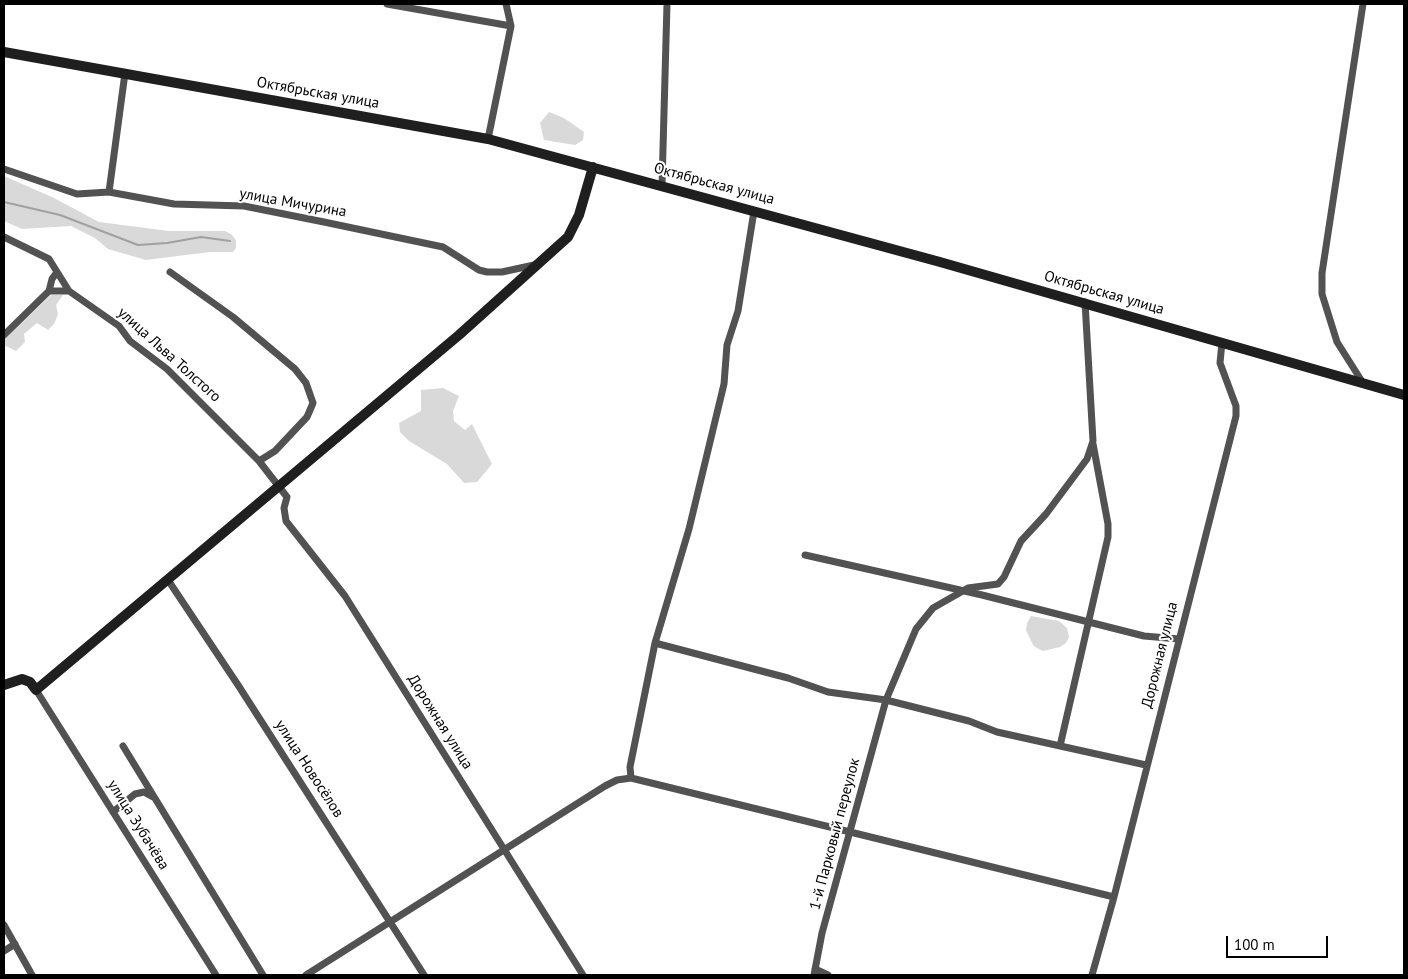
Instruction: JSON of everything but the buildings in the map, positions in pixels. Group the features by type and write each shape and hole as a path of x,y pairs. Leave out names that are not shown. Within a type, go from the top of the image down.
{"street":[{"path":"387,4 511,26"},
{"path":"488,140 511,26 506,4"},
{"path":"662,185 667,4"},
{"path":"1363,4 1322,273 1322,294 1337,342 1363,383"},
{"name":"Октябрьская улица","path":"4,52 125,72 488,140 662,185 1085,302 1404,394"},
{"path":"109,192 125,72"},
{"path":"4,685 22,679 30,682 36,690 362,419 541,263 560,245 572,229 579,215 593,167"},
{"name":"улица Мичурина","path":"4,169 77,194 109,192 174,204 244,206 443,247 479,270 487,272 525,269 541,263"},
{"path":"631,778 630,767 655,643 689,529 724,384 727,345 738,311 754,211"},
{"path":"4,237 49,259 69,291"},
{"path":"4,335 50,291 52,279 57,272"},
{"path":"170,272 233,317 295,369 306,383 313,403 306,417 274,451 259,461"},
{"path":"50,291 69,291"},
{"name":"улица Льва Толстого","path":"69,291 119,326 130,342 167,369 259,461 280,486"},
{"path":"1060,746 1108,537 1108,524 1093,441 1085,302"},
{"name":"Дорожная улица","path":"1092,975 1114,897 1236,416 1236,406 1220,363 1222,342"},
{"path":"962,591 974,586 998,584 1004,578 1021,541 1046,514 1078,474 1087,459 1093,441"},
{"name":"Дорожная улица","path":"280,486 287,496 284,508 286,521 345,596 583,975"},
{"path":"805,555 1144,636 1179,639"},
{"name":"улица Новосёлов","path":"168,580 392,922 424,975"},
{"name":"1-й Парковый переулок","path":"815,972 849,833 886,700 916,629 933,608 962,591"},
{"path":"655,643 788,678 828,692 886,700 969,721 997,732 1146,765"},
{"name":"улица Зубачёва","path":"36,690 216,975"},
{"name":"улица Зубачёва","path":"124,746 153,797 263,975"},
{"path":"306,975 605,786 616,780 631,778 1114,897"},
{"path":"113,812 135,794 144,792 153,797"},
{"path":"4,924 32,975"},
{"path":"4,951 14,944"},
{"path":"815,972 828,975"}],"shaded area":[{"path":"549,112 564,118 584,132 583,140 575,145 544,140 540,123"},
{"path":"4,176 52,197 99,222 169,231 225,231 236,240 236,248 233,252 210,252 146,260 108,249 95,238 71,226 22,229 4,221"},
{"path":"51,295 63,295 56,305 58,314 54,324 48,330 37,323 24,334 25,342 16,351 4,345 4,340"},
{"path":"443,388 459,396 453,411 454,421 465,430 472,424 492,464 477,482 464,483 447,464 409,441 400,432 399,423 421,411 421,390"},
{"path":"1031,616 1059,621 1067,628 1069,637 1066,643 1060,647 1043,651 1033,645 1026,630"}],"waterway":[{"path":"4,202 60,215 138,245 167,243 201,237 230,241"}]}
